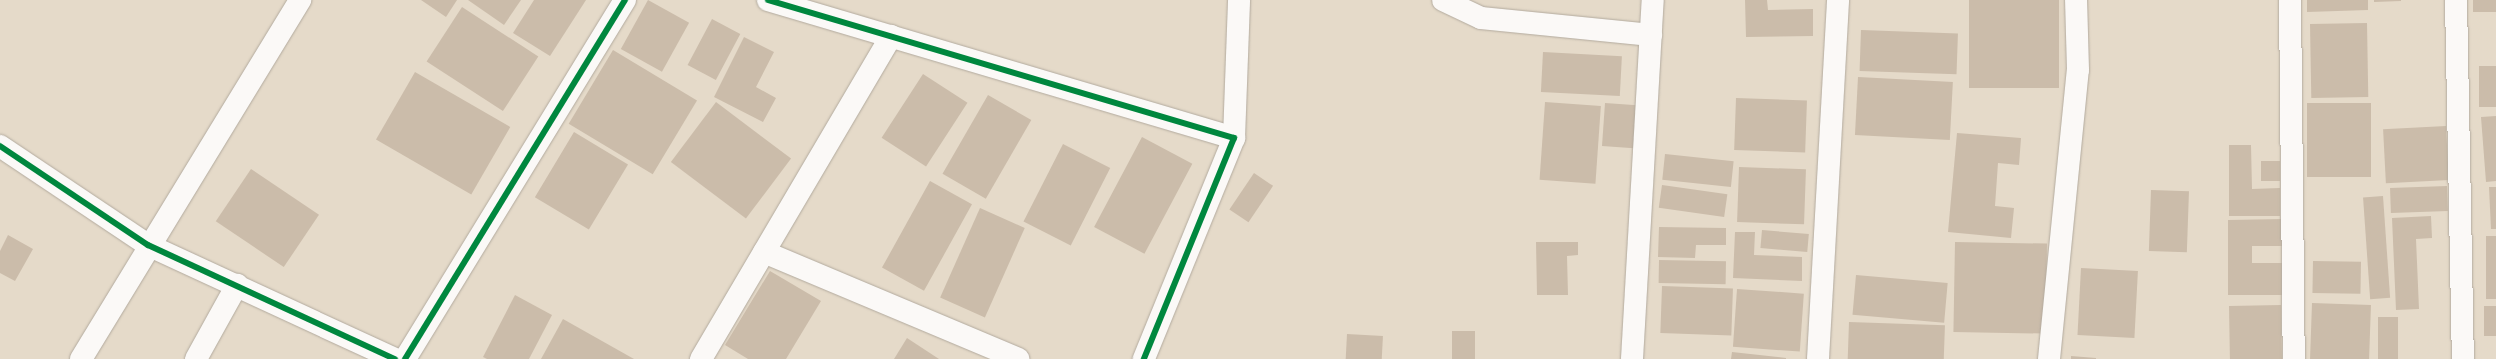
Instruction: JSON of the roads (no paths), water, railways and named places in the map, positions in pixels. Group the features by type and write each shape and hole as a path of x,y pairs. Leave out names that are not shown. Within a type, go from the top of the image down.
{"street":[{"path":"81,359 148,245 300,0"},
{"path":"405,359 625,0"},
{"path":"768,0 1234,138"},
{"path":"1144,359 1234,138 1239,0"},
{"path":"1443,0 1481,18 1651,35"},
{"path":"1632,359 1653,0"},
{"path":"1818,359 1838,0"},
{"path":"2048,359 2078,70 2076,0"},
{"path":"2290,0 2294,359"},
{"path":"2456,0 2463,359"},
{"path":"701,359 891,36"},
{"path":"0,146 148,245 395,359"},
{"path":"764,252 1018,359"},
{"path":"196,359 237,286"}]}
